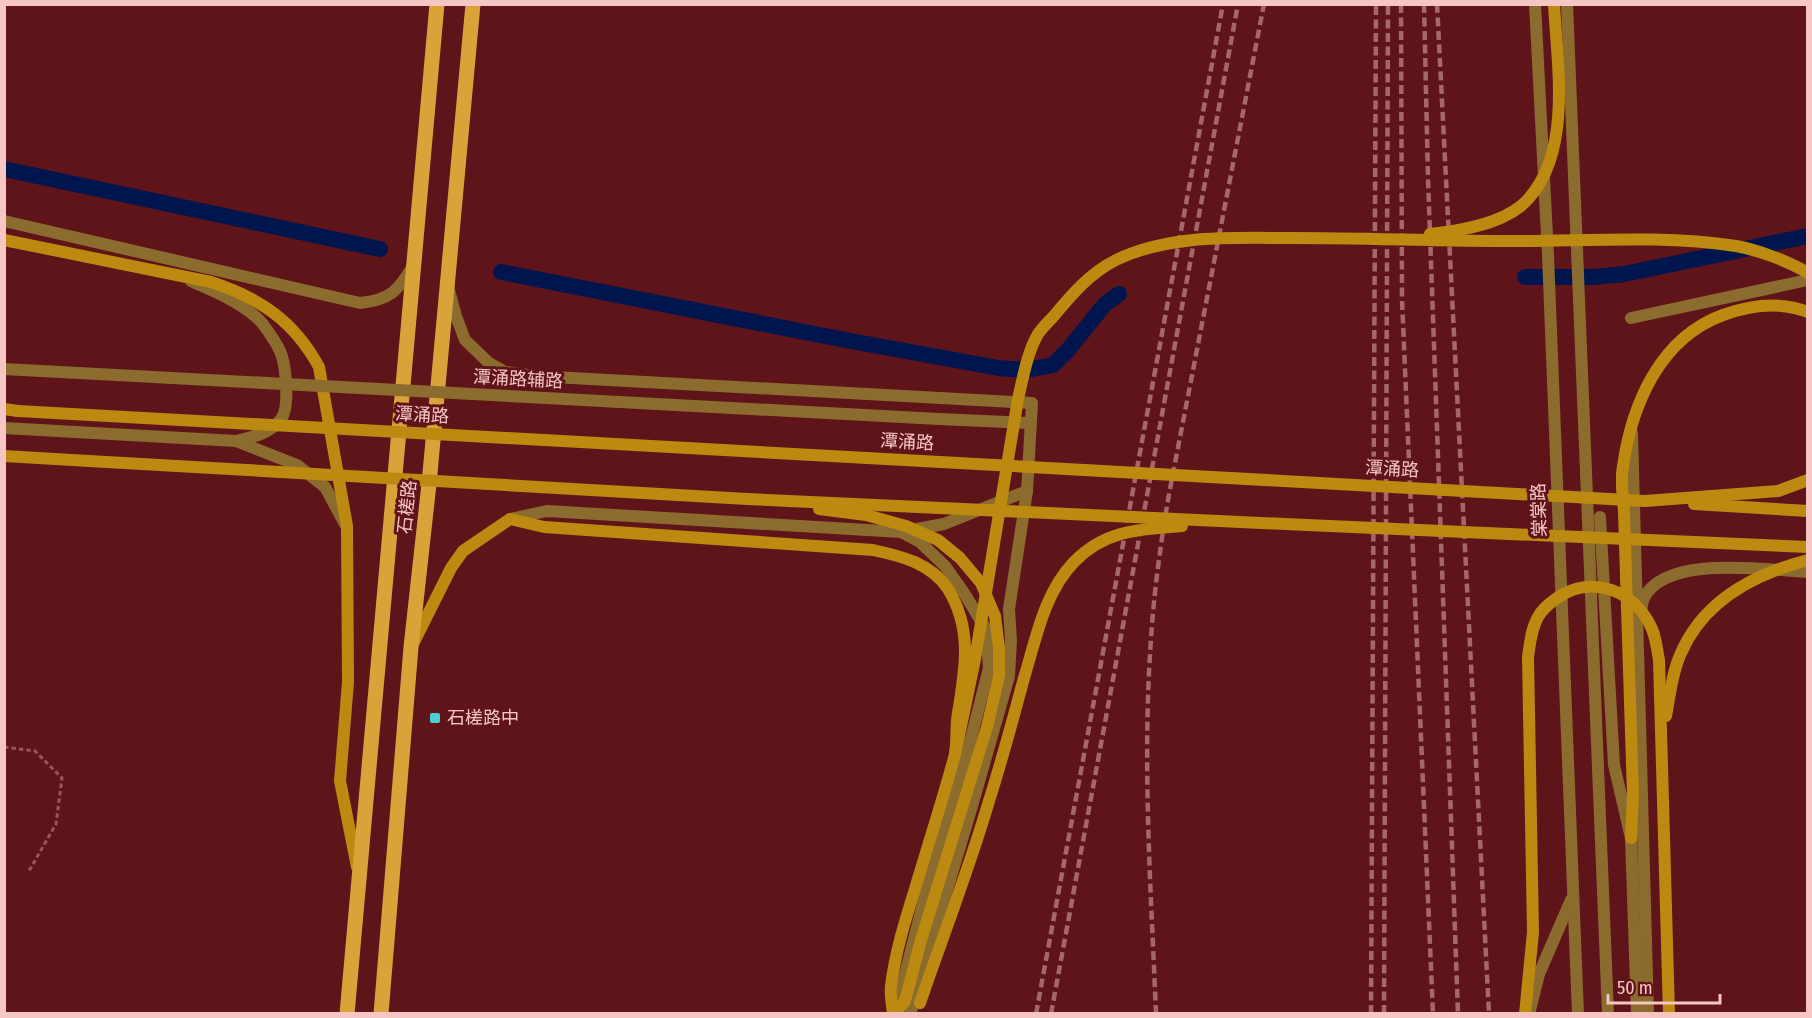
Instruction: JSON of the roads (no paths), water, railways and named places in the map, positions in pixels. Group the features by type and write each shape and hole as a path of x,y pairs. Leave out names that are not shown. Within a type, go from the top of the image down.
{"main road":[{"name":"石槎路","path":"346,1014 436,4"},
{"name":"石槎路","path":"381,1014 411,647 473,4"},
{"path":"1396,238 1483,224 1502,217 1520,206 1542,178 1552,155 1557,132 1559,102 1554,4"},
{"path":"895,1014 891,988 902,934 955,755 975,659 1018,399 1038,335 1088,277 1116,260 1144,248 1232,238 1702,242 1739,247 1788,261 1808,273"},
{"path":"4,240 230,288 280,316 306,344 319,367 346,526 348,682 340,781 358,874"},
{"path":"1631,838 1633,795 1622,468 1648,381 1678,342 1706,321 1739,309 1774,304 1794,306 1808,312"},
{"name":"潭涌路","path":"4,410 1808,511"},
{"path":"4,456 747,499 1808,547"},
{"path":"1645,501 1778,491 1808,480"},
{"path":"747,499 866,515 906,526 938,540 960,558 981,583 995,616 999,648 999,676 987,727 921,940 905,1001 895,1014"},
{"path":"411,647 451,568 463,551 510,519 544,527 873,550 908,558 936,577 947,589 964,629 965,675 957,715 955,755"},
{"path":"919,1008 989,802 1042,619 1057,583 1073,563 1095,544 1115,535 1152,528 1239,523"},
{"path":"1662,735 1680,654 1693,629 1712,606 1738,588 1763,576 1808,560"},
{"path":"1527,1014 1533,932 1528,657 1531,634 1538,617 1549,603 1569,590 1584,586 1604,586 1619,593 1638,608 1652,628 1659,660 1669,1014"}],"street":[{"name":"棠棠路","path":"1535,4 1548,255 1578,1014"},
{"path":"1567,4 1608,1014"},
{"path":"4,220 360,303 378,301 400,287 413,265"},
{"path":"4,428 236,441 263,435 282,418 285,402 285,371 280,351 262,323 255,317 232,300 182,277"},
{"path":"1631,318 1808,280"},
{"path":"447,284 465,340 489,363 505,372 547,377 1032,403 1027,491 1009,609 1011,641 1009,676 910,1014"},
{"name":"潭涌路辅路","path":"4,369 1030,423"},
{"path":"1632,429 1648,1014"},
{"path":"236,441 297,465 325,487 346,526"},
{"path":"1586,465 1600,517 1614,765 1631,838 1637,1014"},
{"path":"510,519 547,511 902,532 944,524 1027,491"},
{"path":"895,1014 932,869 966,758 989,668 986,629 964,593 945,566 920,542 902,532"},
{"path":"1638,648 1639,616 1644,597 1654,586 1682,571 1704,567 1808,572"},
{"path":"1527,1014 1539,974 1573,896"}],"waterway":[{"path":"4,169 380,249"},
{"path":"1525,277 1595,277 1624,274 1808,236"},
{"path":"501,272 845,340 999,368 1026,370 1053,365 1105,304 1119,294"}],"railway":[{"path":"1036,1014 1223,4"},
{"path":"1051,1014 1238,4"},
{"path":"1156,1014 1147,780 1148,686 1154,602 1169,494 1264,4"},
{"path":"1371,1014 1376,4"},
{"path":"1384,1014 1388,4"},
{"path":"1401,4 1402,300 1433,1014"},
{"path":"1424,4 1428,178 1458,1014"},
{"path":"1437,4 1489,1014"}],"place":[{"name":"石槎路中","path":"435,718"}]}
